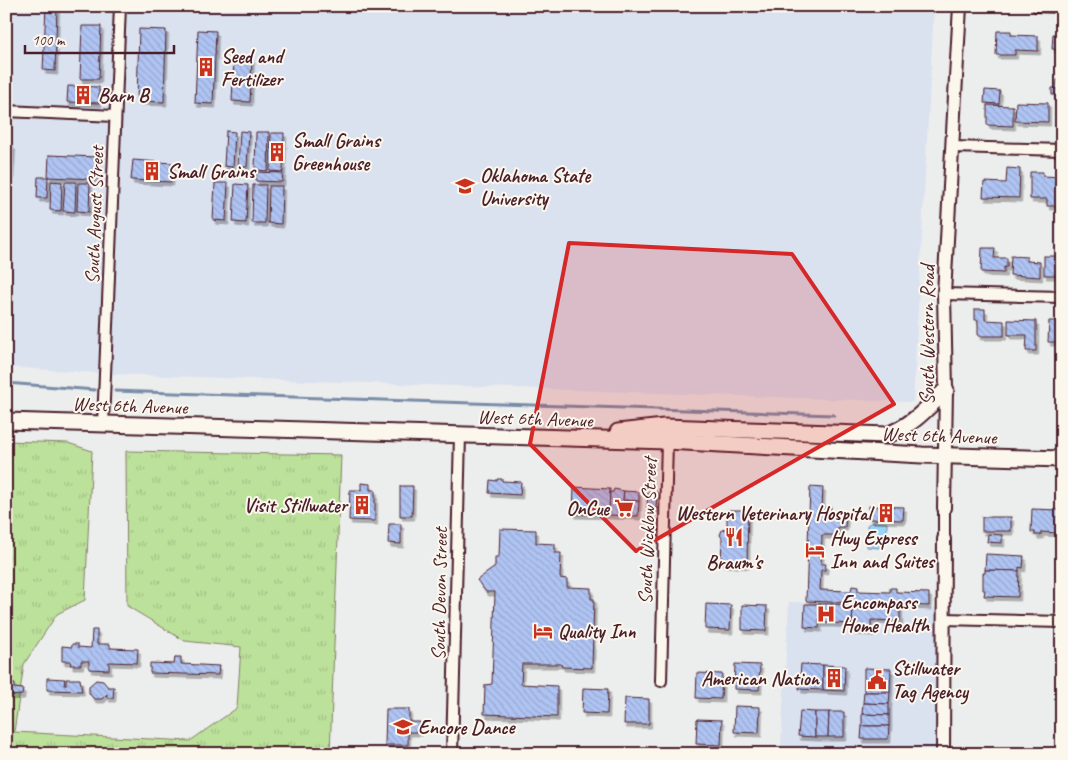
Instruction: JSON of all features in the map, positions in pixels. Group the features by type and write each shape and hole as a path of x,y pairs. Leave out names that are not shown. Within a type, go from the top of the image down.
{"highway":[{"path":"559,438 664,427 887,435 902,430 946,390"},
{"name":"West 6th Avenue","path":"6,421 667,441 945,456 1062,458"}],"main road":[{"name":"South Western Road","path":"944,508 946,390 944,294 960,6"},
{"name":"South Western Road","path":"943,754 944,539"}],"street":[{"name":"South August Street","path":"103,424 120,6"},
{"path":"1037,6 1062,7"},
{"path":"6,111 115,116"},
{"path":"953,147 1062,150"},
{"path":"944,294 1062,298"},
{"name":"South Devon Street","path":"452,754 460,435"},
{"name":"South Wicklow Street","path":"661,681 667,441"},
{"name":"South Western Road","path":"944,508 944,539"},
{"path":"944,619 1062,622"}],"highlighted area":[{"path":"569,243 792,254 894,404 636,551 530,444"}],"shaded area":[{"name":"Oklahoma State University","path":"6,6 934,6 913,402 114,374 6,367"},
{"path":"789,602 936,608 938,642 936,754 772,754 781,745"}],"green space":[{"path":"6,441 68,443 92,451 85,600 57,614 24,664 14,732 190,741 237,708 241,647 185,641 127,606 126,451 341,455 330,754 6,754"}],"water":[{"path":"872,522 887,523 887,532 884,532 883,545 879,548 867,547 867,525"}],"building":[{"path":"46,6 57,6 55,71 43,70"},
{"path":"82,26 101,26 99,79 80,79"},
{"path":"139,29 166,30 164,102 137,101"},
{"name":"Seed and Fertilizer","path":"198,30 216,31 213,104 195,103"},
{"path":"997,31 1011,31 1011,35 1038,36 1038,51 1015,50 1015,55 996,55"},
{"path":"1053,34 1062,34 1062,50 1052,49"},
{"path":"234,59 252,59 250,102 232,101"},
{"path":"1057,80 1062,80 1062,108 1056,108 1057,95 1052,95 1052,88 1056,88"},
{"name":"Barn B","path":"68,86 99,87 99,103 67,102"},
{"path":"985,90 1000,91 999,104 984,103"},
{"path":"1016,102 1048,103 1048,122 1015,121"},
{"path":"987,105 1013,106 1013,126 987,125"},
{"name":"Small Grains Greenhouse","path":"226,131 235,132 233,167 224,166"},
{"name":"Small Grains Greenhouse","path":"240,131 249,132 247,167 238,166"},
{"name":"Small Grains Greenhouse","path":"256,132 269,132 268,171 255,170"},
{"name":"Small Grains Greenhouse","path":"271,133 284,133 283,172 270,171"},
{"path":"6,146 13,146 10,189 6,188"},
{"path":"49,155 97,157 96,179 48,177"},
{"name":"Small Grains","path":"133,160 172,163 171,182 131,180"},
{"path":"1007,168 1020,169 1019,198 983,197 984,182 1006,183"},
{"name":"Small Grains Greenhouse","path":"256,172 283,173 282,182 256,181"},
{"path":"1030,172 1043,172 1043,176 1061,177 1060,206 1047,206 1047,199 1030,199"},
{"path":"38,177 48,177 47,198 37,198"},
{"path":"51,181 62,182 61,211 50,210"},
{"path":"65,182 76,182 75,212 63,211"},
{"path":"78,183 90,183 89,212 77,211"},
{"path":"215,183 228,183 226,221 213,220"},
{"name":"Small Grains Greenhouse","path":"235,184 248,185 246,223 233,222"},
{"name":"Small Grains Greenhouse","path":"253,185 266,185 265,223 252,223"},
{"name":"Small Grains Greenhouse","path":"269,186 282,186 281,224 268,223"},
{"path":"982,248 995,248 994,258 1007,258 1007,267 1004,267 1004,273 981,272"},
{"path":"1011,256 1027,257 1027,261 1040,262 1040,277 1010,275"},
{"path":"1044,256 1062,256 1062,275 1044,275"},
{"path":"975,309 985,309 985,320 1004,321 1004,336 978,336 978,320 975,320"},
{"path":"1008,320 1036,321 1036,351 1026,351 1027,335 1008,335"},
{"path":"1049,321 1062,321 1062,342 1048,342"},
{"path":"497,479 521,482 520,495 489,493 490,480 497,481"},
{"name":"Visit Stillwater","path":"361,483 370,484 370,490 375,490 375,521 349,520 350,490 361,490"},
{"path":"400,486 413,486 412,516 400,516"},
{"path":"574,487 610,489 609,515 573,514"},
{"name":"Hwy Express Inn and Suites","path":"810,487 823,488 822,507 831,507 830,514 846,515 845,527 838,527 838,535 822,535 821,564 826,564 825,570 821,570 820,590 851,591 852,586 858,587 858,591 890,592 890,588 896,588 896,592 929,593 929,606 806,601"},
{"name":"OnCue","path":"614,489 624,491 623,500 639,501 638,516 609,515 610,492 613,492"},
{"path":"624,491 639,492 639,501 623,500"},
{"path":"648,492 657,492 656,509 647,508"},
{"name":"Western Veterinary Hospital","path":"869,506 904,507 903,520 869,519"},
{"path":"1032,509 1059,510 1058,533 1041,532 1041,535 1035,535 1035,532 1031,532"},
{"name":"Braum's","path":"727,510 748,510 747,565 721,563 722,538 720,535 722,530 727,528"},
{"path":"982,517 1011,517 1011,531 982,531"},
{"path":"389,524 401,524 401,544 388,543"},
{"name":"Quality Inn","path":"500,529 536,530 536,543 555,544 555,553 561,553 560,578 567,579 567,587 591,588 591,599 594,599 592,668 562,667 561,664 522,664 521,684 557,686 557,717 484,714 485,685 492,684 495,592 486,592 477,580 495,567 495,557 499,557"},
{"path":"988,534 1002,535 1002,543 987,542"},
{"path":"986,554 1024,556 1023,568 1019,567 1019,571 985,570"},
{"path":"985,570 1019,571 1018,597 984,596 983,573 985,573"},
{"path":"706,604 731,605 730,630 705,629"},
{"path":"805,604 820,604 819,628 804,627"},
{"name":"Encompass Home Health","path":"820,604 832,604 832,623 819,623"},
{"path":"832,604 853,605 852,624 832,623"},
{"path":"742,605 767,606 766,631 742,630"},
{"path":"853,605 900,607 900,621 871,620 871,632 852,631"},
{"path":"92,630 97,630 97,644 110,644 110,648 138,649 137,663 109,662 109,670 89,669 89,661 81,661 81,665 70,665 71,661 62,661 62,646 72,647 72,644 78,644 78,647 91,648"},
{"path":"175,657 181,657 181,664 219,666 218,675 150,673 150,663 174,664"},
{"path":"735,664 760,665 759,690 734,689"},
{"path":"801,664 823,665 823,690 799,689"},
{"name":"American Nation","path":"823,665 845,666 844,691 823,690"},
{"name":"Stillwater Tag Agency","path":"864,668 891,669 890,692 864,692"},
{"path":"697,673 722,674 721,699 696,698"},
{"path":"47,678 65,679 64,685 66,685 66,679 80,679 82,691 47,690"},
{"path":"96,680 103,681 108,687 114,687 113,698 107,698 107,694 102,699 94,699 89,693 89,686"},
{"path":"6,684 15,684 14,688 23,689 22,695 6,696"},
{"path":"583,688 608,689 607,714 582,713"},
{"path":"864,692 890,692 889,704 863,703"},
{"path":"625,698 649,699 649,724 624,724"},
{"path":"863,703 889,704 889,715 862,714"},
{"path":"735,706 760,707 759,733 734,732"},
{"name":"Encore Dance","path":"386,709 409,709 409,722 420,722 420,732 408,732 408,745 385,745"},
{"path":"800,711 815,712 815,737 798,736"},
{"path":"815,712 829,712 828,737 815,737"},
{"path":"829,712 844,712 844,737 828,737"},
{"path":"862,714 889,715 889,726 862,726"},
{"path":"697,719 722,720 721,745 696,744"},
{"path":"862,726 889,726 888,739 861,739"}],"waterway":[{"path":"6,383 95,390"},
{"path":"115,391 834,415"}],"place":[{"name":"Seed and Fertilizer","path":"206,67"},
{"name":"Barn B","path":"83,95"},
{"name":"Small Grains Greenhouse","path":"277,152"},
{"name":"Small Grains","path":"152,171"},
{"name":"Oklahoma State University","path":"465,186"},
{"name":"Visit Stillwater","path":"362,505"},
{"name":"OnCue","path":"624,508"},
{"name":"Western Veterinary Hospital","path":"886,513"},
{"name":"Braum's","path":"734,537"},
{"name":"Hwy Express Inn and Suites","path":"815,550"},
{"name":"Encompass Home Health","path":"826,614"},
{"name":"Quality Inn","path":"543,631"},
{"name":"American Nation","path":"834,678"},
{"name":"Stillwater Tag Agency","path":"877,680"},
{"name":"Encore Dance","path":"403,727"}]}
